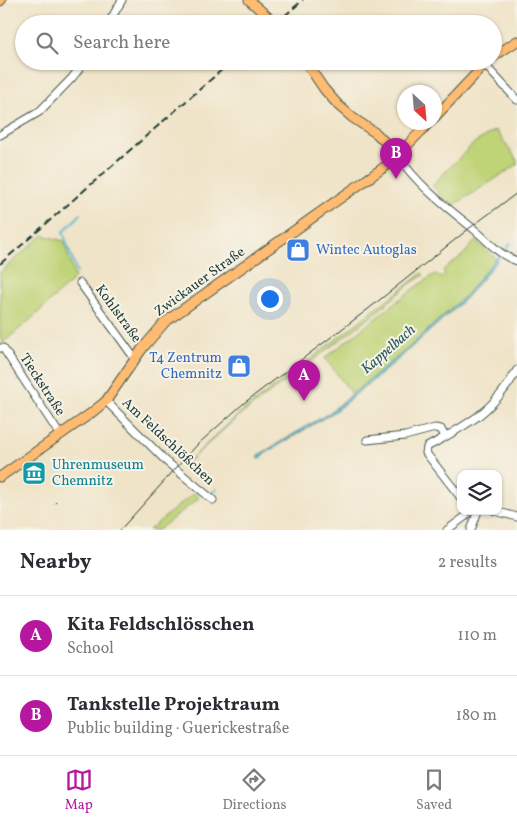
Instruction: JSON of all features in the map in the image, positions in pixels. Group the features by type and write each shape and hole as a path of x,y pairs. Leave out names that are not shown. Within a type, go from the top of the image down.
{"main road":[{"path":"249,0 266,15"},
{"path":"502,51 517,41"},
{"path":"311,70 339,106 352,118 377,134 398,156"},
{"path":"442,110 479,70"},
{"name":"Zwickauer Straße","path":"0,477 90,414 106,400 135,359 165,322 398,156 422,130"}],"street":[{"path":"113,15 122,0"},
{"path":"0,135 39,112 78,70"},
{"path":"492,70 517,100"},
{"path":"398,156 408,170 440,202 502,254 517,261"},
{"name":"Kohlstraße","path":"80,283 135,359"},
{"name":"Tieckstraße","path":"2,348 60,435"},
{"path":"457,493 426,453 427,447 467,425 490,407 503,392 517,370"},
{"name":"Am Feldschlößchen","path":"106,400 167,462 213,500"},
{"path":"366,440 405,436 435,428 441,429 445,437"},
{"path":"502,513 517,517"},
{"path":"447,530 465,515"},
{"path":"466,515 471,530"},
{"path":"471,530 477,515"}],"green space":[{"path":"496,130 517,160 517,165 451,207 432,185 474,143"},
{"path":"43,235 64,241 75,278 0,345 3,342 0,339 0,272"},
{"path":"475,241 496,258 466,295 406,350 352,394 325,358 414,288 435,274 442,278 445,275 443,270 463,255"},
{"path":"422,273 424,275 410,284 372,316 239,416 182,467 239,414"},
{"path":"194,493 199,498 158,530 149,530"}],"water":[{"path":"496,258 498,260 464,300 392,365 334,412 266,453 260,459 257,456 329,413 406,350 466,295"}],"waterway":[{"path":"77,273 63,232 81,214"},
{"name":"Kappelbach","path":"496,260 511,243"},
{"name":"Kappelbach","path":"209,495 217,489"}],"tram line":[{"path":"120,530 197,445 244,403 517,193"}],"railway":[{"path":"286,15 303,0"},
{"path":"0,264 222,70"}],"place":[{"name":"Tankstelle Projektraum","path":"396,179"},
{"name":"Wintec Autoglas","path":"298,250"},
{"name":"T4 Zentrum Chemnitz","path":"239,366"},
{"name":"Kita Feldschlösschen","path":"304,401"},
{"name":"Uhrenmuseum Chemnitz","path":"34,473"}]}
